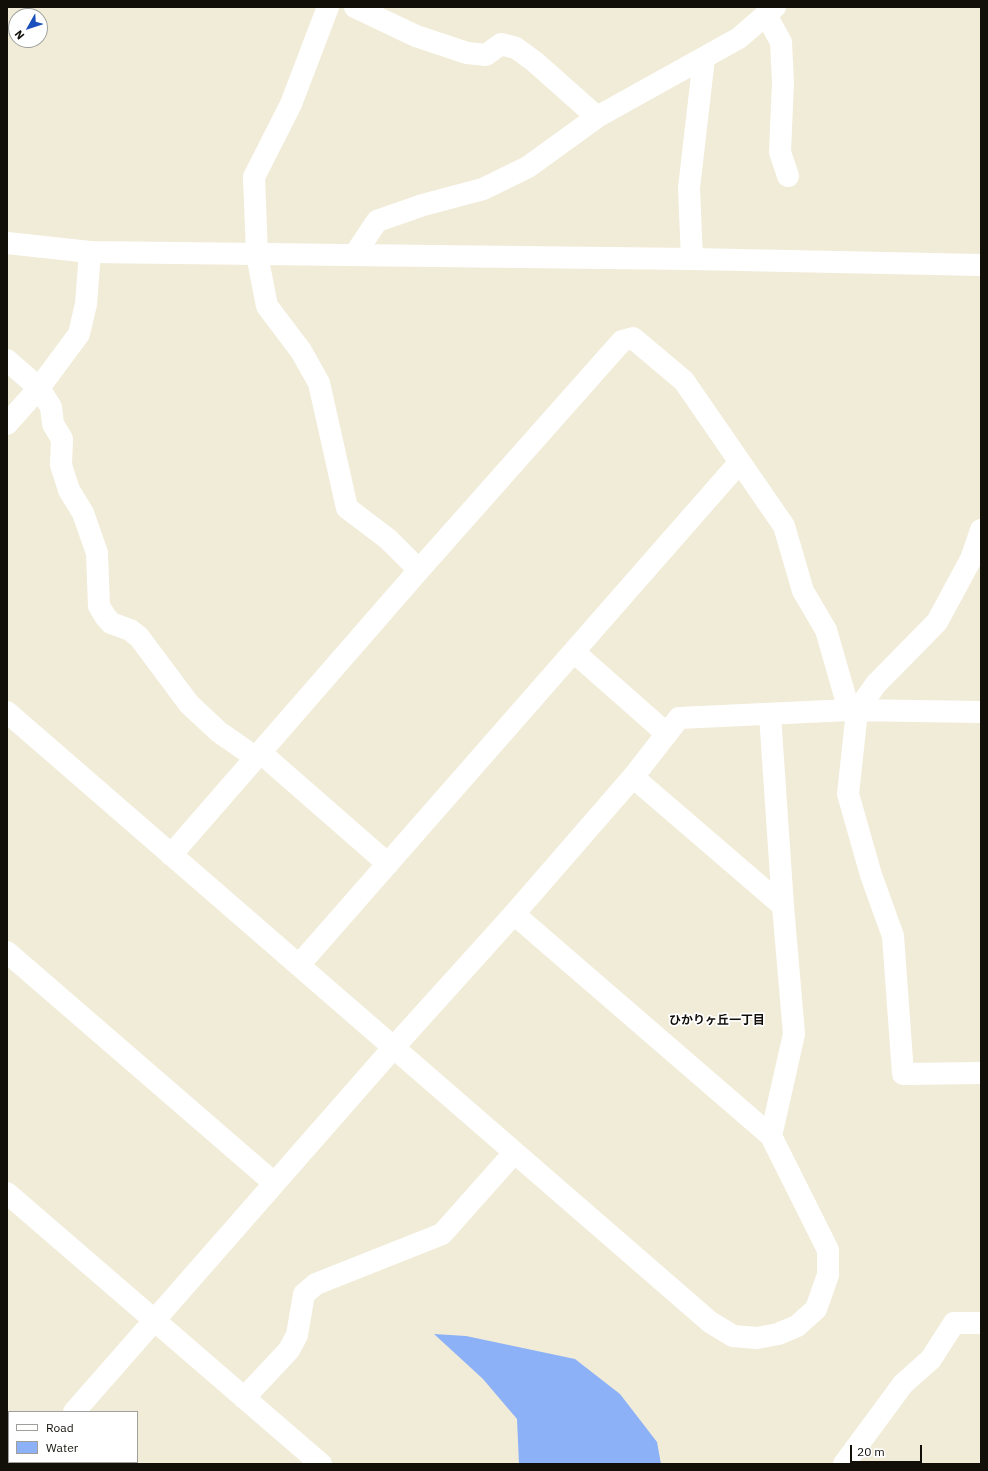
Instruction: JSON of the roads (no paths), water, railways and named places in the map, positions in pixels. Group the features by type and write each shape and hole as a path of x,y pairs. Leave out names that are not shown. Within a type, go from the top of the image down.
{"street":[{"path":"328,7 291,104 254,177 257,255 267,306 301,351 319,383 347,508 388,539 419,570"},
{"path":"355,7 416,36 467,53 486,55 502,44 516,48 535,62 597,117"},
{"path":"355,254 377,221 423,205 483,189 528,167 597,117 739,38 770,11 781,42 783,82 780,152 788,176"},
{"path":"692,259 689,188 704,58"},
{"path":"7,244 90,252 257,255 355,254 981,265"},
{"path":"7,424 39,388 79,334 86,304 90,252"},
{"path":"171,854 419,570 622,341 633,338 684,381 739,463 784,526 803,591 826,630 853,710 848,794 871,875 893,936 903,1074 981,1073"},
{"path":"7,360 39,388 51,407 53,424 62,439 61,465 69,490 83,513 97,553 99,606 105,616 111,622 130,630 139,637 189,704 219,732 258,755 388,864"},
{"path":"299,965 739,463"},
{"path":"853,710 876,684 938,622 971,559 981,530"},
{"path":"574,652 667,734"},
{"path":"75,1411 394,1047 514,914 633,777 679,718 853,710 981,712"},
{"path":"7,712 710,1322 733,1336 757,1338 778,1334 797,1326 816,1309 828,1275 828,1250 770,1136 514,914"},
{"path":"770,715 783,906 794,1034 770,1136"},
{"path":"633,777 783,906"},
{"path":"7,952 274,1183"},
{"path":"244,1398 289,1350 297,1334 304,1294 316,1284 442,1234 514,1153"},
{"path":"7,1192 321,1464"},
{"path":"844,1464 903,1384 930,1359 954,1323 981,1323"}],"water":[{"path":"434,1334 466,1336 575,1359 620,1394 657,1442 661,1464 519,1464 517,1419 483,1379"}],"district":[{"name":"ひかりヶ丘一丁目","path":"717,1021"}]}
